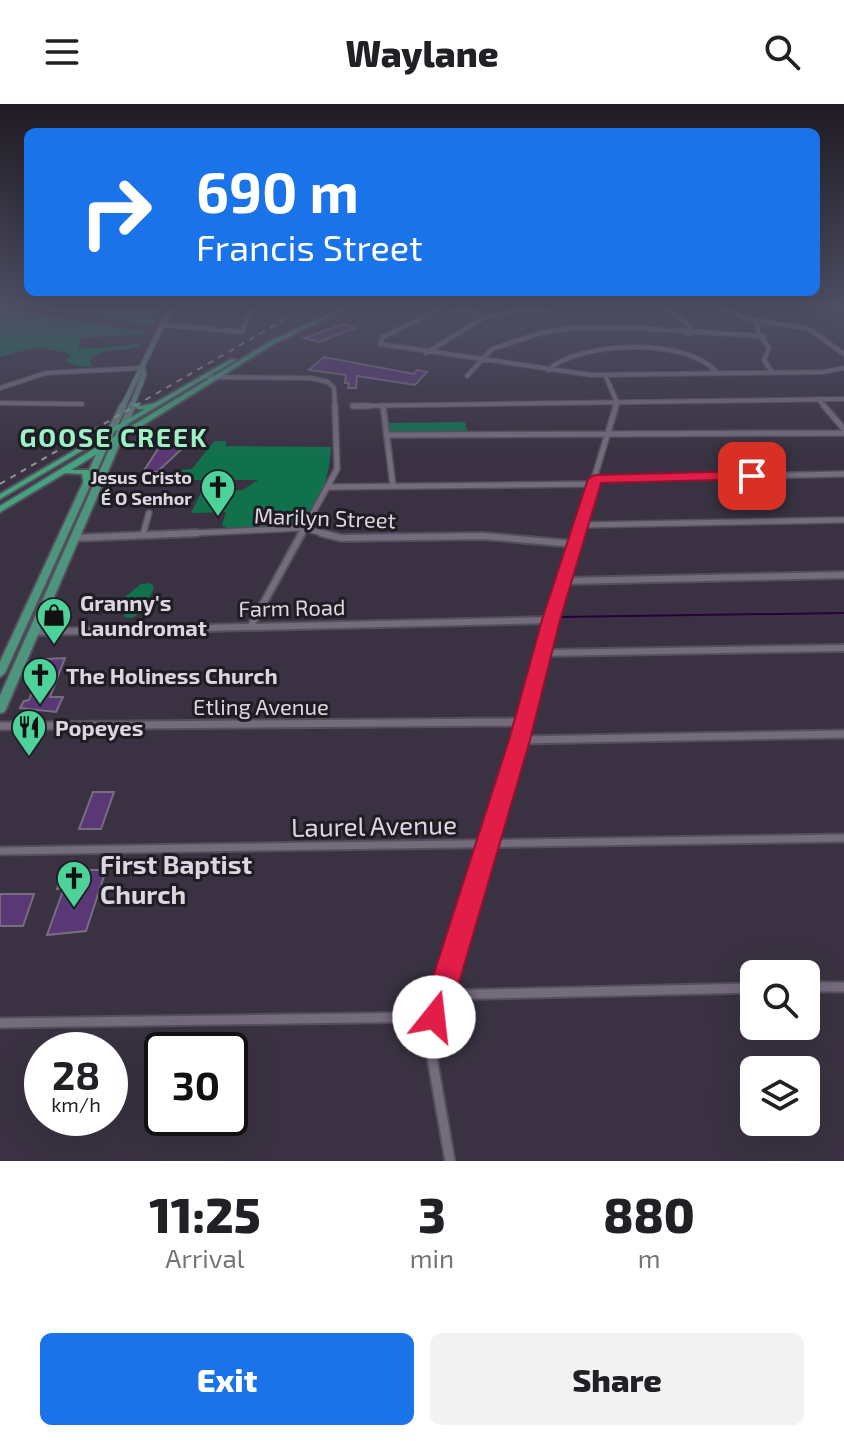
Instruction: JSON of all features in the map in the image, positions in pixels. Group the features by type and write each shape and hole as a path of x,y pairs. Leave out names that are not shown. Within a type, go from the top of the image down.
{"highway":[{"path":"0,497 240,356"},
{"path":"0,510 252,356"},
{"path":"133,404 135,408 145,408 171,399"},
{"path":"48,481 78,470 85,472 87,484"}],"main road":[{"path":"0,673 136,375 148,356"},
{"path":"0,709 119,438 144,375 143,368"},
{"path":"28,610 33,615 29,627 34,632"}],"street":[{"path":"449,356 605,375 823,372 844,368"},
{"path":"467,376 486,356"},
{"path":"548,370 557,359 564,356"},
{"path":"694,356 711,365 717,373"},
{"path":"766,356 764,360 773,372"},
{"path":"0,388 46,373 143,368"},
{"path":"223,374 234,379"},
{"path":"450,1161 430,1046 434,1017 520,740 551,620 617,402 605,375"},
{"path":"206,377 311,378 331,383 337,422 337,469 251,626"},
{"path":"818,399 844,431"},
{"path":"353,406 844,399"},
{"path":"0,403 82,404"},
{"path":"383,406 393,486"},
{"path":"387,435 844,431"},
{"path":"329,487 844,474"},
{"path":"143,534 149,513"},
{"path":"580,525 844,520"},
{"name":"Marilyn Street","path":"75,538 304,528 341,538 477,536 575,544"},
{"path":"563,581 844,575"},
{"name":"Farm Road","path":"34,632 551,620"},
{"path":"544,653 844,648"},
{"name":"Etling Avenue","path":"0,726 523,722"},
{"path":"520,740 844,734"},
{"name":"Laurel Avenue","path":"0,851 844,838"},
{"path":"820,987 844,987"},
{"path":"441,995 740,988"},
{"path":"0,1023 434,1017"}],"green space":[{"path":"70,356 95,356 90,361 92,367 75,366 65,360"},
{"path":"465,422 468,434 389,434 387,423"},
{"path":"214,441 226,441 226,446 331,447 326,479 311,513 296,526 272,529 227,528 222,525 226,512 191,513 201,493 243,490 258,480 182,480 187,473 172,471 192,469"},
{"path":"141,584 154,586 143,609 132,618 124,617 125,597"}],"building":[{"path":"324,357 414,374 417,370 427,372 415,385 357,376 356,388 348,388 346,375 309,370"},
{"path":"160,446 184,447 157,472 143,472"},
{"path":"65,658 50,697 63,697 56,712 20,708 24,701 29,700 46,659"},
{"path":"93,792 114,792 101,829 79,829"},
{"name":"First Baptist Church","path":"70,870 106,870 86,931 47,935 64,888 57,889 61,877 68,878"},
{"path":"0,894 34,894 23,926 0,926"}],"waterway":[{"path":"559,617 844,613"}],"railway":[{"path":"0,484 221,356"}],"place":[{"name":"Jesus Cristo É O Senhor","path":"218,518"},
{"name":"Granny's Laundromat","path":"54,646"},
{"name":"The Holiness Church","path":"40,706"},
{"name":"Popeyes","path":"29,758"},
{"name":"First Baptist Church","path":"74,909"}],"district":[{"name":"GOOSE CREEK","path":"114,436"}],"route":[{"path":"434,1017 520,740 551,620 595,479 752,476"}]}
